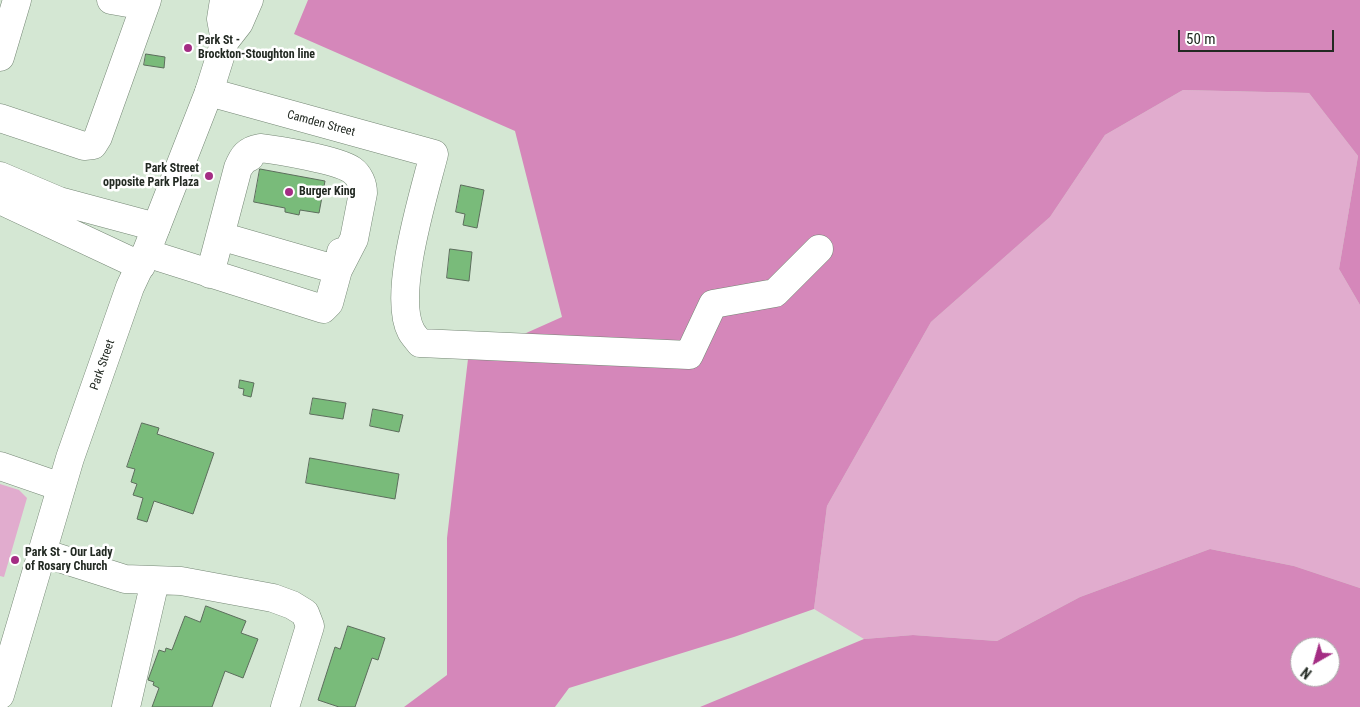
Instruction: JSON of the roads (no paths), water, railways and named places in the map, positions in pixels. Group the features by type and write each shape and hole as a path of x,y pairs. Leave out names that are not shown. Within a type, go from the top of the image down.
{"main road":[{"path":"0,57 17,0"},
{"path":"0,118 84,146 93,145 98,137 146,3 111,0"},
{"name":"Park Street","path":"224,0 221,19 225,41"},
{"name":"Park Street","path":"0,695 61,486 130,286 143,260 209,92 225,41 239,24 249,0"},
{"name":"Camden Street","path":"209,92 434,154 408,259 405,305 410,330 420,343 689,355 713,304 774,293 819,249"},
{"path":"269,154 280,112"},
{"path":"0,200 143,260 210,274 323,309 330,303 338,270 349,194 346,183 334,174 269,154 252,156 244,160 238,168 210,274"},
{"path":"0,176 59,201 156,227"},
{"path":"220,236 338,270"},
{"path":"0,466 61,486"},
{"path":"43,553 125,579 182,581 273,598 292,605 305,613 310,626 286,707"},
{"path":"126,707 155,581"}],"place":[{"name":"Park St - Brockton-Stoughton line","path":"188,48"},
{"name":"Park Street opposite Park Plaza","path":"209,176"},
{"name":"Burger King","path":"289,192"},
{"name":"Park St - Our Lady of Rosary Church","path":"15,560"}]}
